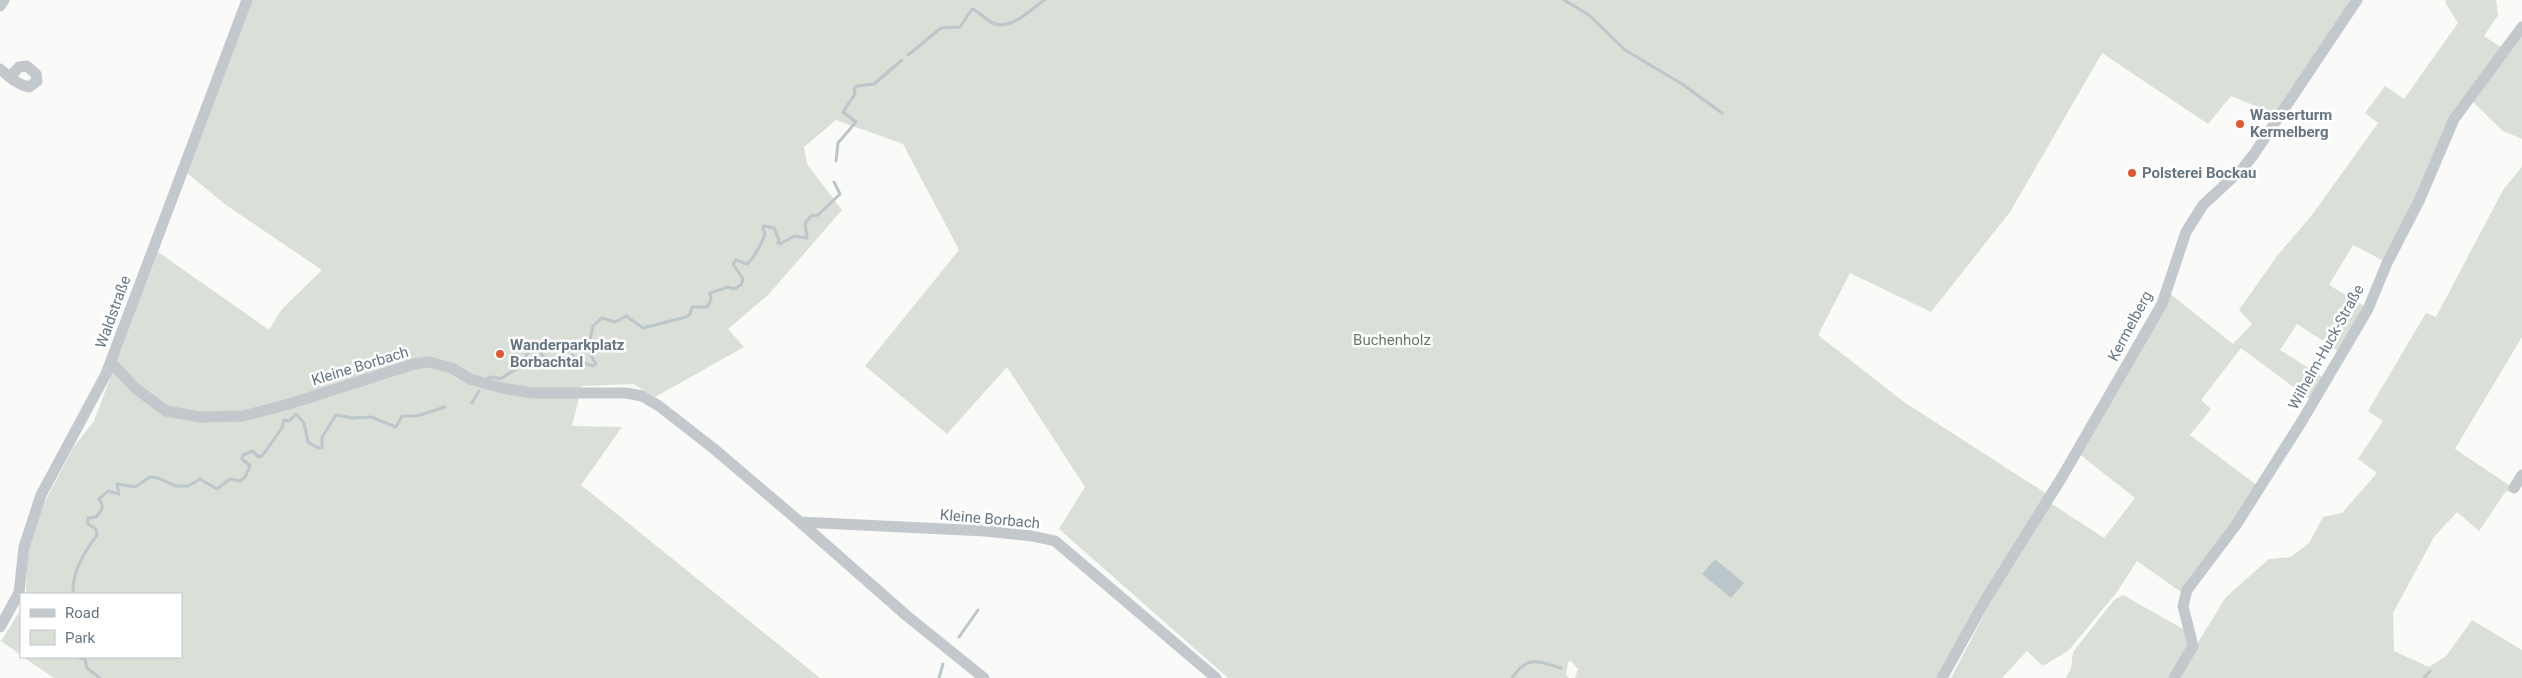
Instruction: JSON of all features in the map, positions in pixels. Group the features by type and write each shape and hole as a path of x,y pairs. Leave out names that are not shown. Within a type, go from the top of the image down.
{"street":[{"path":"0,6 4,0"},
{"name":"Waldstraße","path":"0,627 18,592 24,547 41,495 93,401 110,362 247,0"},
{"name":"Kermelberg","path":"1942,678 1986,599 2062,477 2162,304 2186,232 2203,205 2243,168 2254,154 2357,0"},
{"name":"Wilhelm-Huck-Straße","path":"2174,678 2194,646 2183,606 2187,590 2236,525 2302,421 2368,309 2387,263 2419,201 2454,119 2522,27"},
{"path":"0,69 10,77"},
{"name":"Kleine Borbach","path":"110,362 135,388 166,411 202,417 243,416 289,404 414,364 428,362 452,368 470,379 502,388 532,392 626,392 642,396 659,406 713,448 907,616 984,678"},
{"path":"2514,488 2522,475"},
{"name":"Kleine Borbach","path":"800,522 985,531 1032,536 1056,541 1216,678"}],"green space":[{"name":"Buchenholz","path":"252,0 2352,0 2280,116 2231,96 2208,124 2102,53 2010,212 1931,312 1850,273 1818,335 1904,402 2047,494 1939,678 1575,678 1578,669 1571,661 1568,662 1566,675 1569,678 1228,678 1059,529 1085,487 1007,367 947,434 865,366 959,250 903,144 836,120 804,147 807,164 842,210 769,294 728,329 744,347 655,397 633,384 582,386 572,426 622,427 581,485 820,678 54,678 24,658 182,658 182,593 26,593 28,547 36,519 73,448 94,421 158,252 269,330 282,309 322,270 226,205 187,173"},
{"path":"2446,0 2496,0 2498,15 2484,36 2502,48 2473,86 2384,261 2353,245 2329,285 2366,307 2340,352 2297,324 2280,350 2324,378 2311,400 2241,348 2201,400 2211,409 2190,435 2258,486 2181,592 2137,561 2117,592 2069,650 2043,666 2027,651 2002,678 1951,678 2007,571 2049,502 2104,538 2135,498 2078,453 2169,293 2233,344 2252,324 2239,310 2277,256 2312,215 2378,123 2365,113 2385,86 2404,99 2458,23 2445,2"},
{"path":"2522,33 2522,139 2503,131 2471,100"},
{"path":"2522,163 2522,337 2455,449 2512,487 2509,492 2506,491 2479,531 2457,512 2434,537 2393,613 2394,651 2429,667 2446,656 2472,620 2522,650 2522,678 2176,678 2226,597 2269,559 2291,557 2309,543 2323,517 2342,513 2377,473 2358,459 2383,421 2368,411 2426,313 2436,317 2503,190 2521,168"},
{"path":"2123,595 2183,629 2189,639 2189,646 2170,678 2066,678 2071,669 2073,652 2114,600"},
{"path":"20,611 20,654 1,641"}],"shaded area":[{"path":"1715,559 1744,583 1731,598 1702,574"}],"waterway":[{"path":"908,55 941,28 960,27 972,9 992,23 1001,25 1015,21 1044,0"},
{"path":"1564,0 1589,15 1625,50 1682,84 1722,113"},
{"path":"836,161 838,143 856,122 843,112 855,94 854,89 857,86 874,84 902,60"},
{"path":"488,378 500,379 521,366 528,352 532,351 533,345 540,343 545,346 541,355 554,361 573,355 578,364 585,363 593,366 596,364 590,350 591,336 593,326 602,318 615,322 626,316 643,328 686,317 690,314 692,307 707,307 711,300 710,293 728,287 734,289 741,285 743,279 733,264 736,260 747,264 750,261 764,238 764,226 774,228 779,240 778,243 780,244 794,236 807,238 805,223 811,216 818,215 840,194 834,182"},
{"path":"472,403 479,391"},
{"path":"73,593 74,578 77,570 83,556 97,535 96,529 88,524 88,518 96,517 102,509 99,499 108,491 119,494 117,484 135,487 150,477 158,478 176,486 188,486 200,479 217,489 230,479 240,481 245,477 250,466 242,459 243,455 253,451 258,457 262,456 282,428 284,420 289,421 296,414 304,423 308,442 318,448 322,447 322,437 336,415 352,418 371,417 396,427 402,416 417,416 445,407"},
{"path":"959,637 978,610"},
{"path":"80,658 85,659 87,668 100,678"},
{"path":"1512,678 1528,663 1539,662 1561,668"},
{"path":"939,678 943,664"},
{"path":"2424,678 2430,671"}],"place":[{"name":"Wasserturm Kermelberg","path":"2240,124"},
{"name":"Polsterei Bockau","path":"2132,173"},
{"name":"Wanderparkplatz Borbachtal","path":"500,354"}]}
